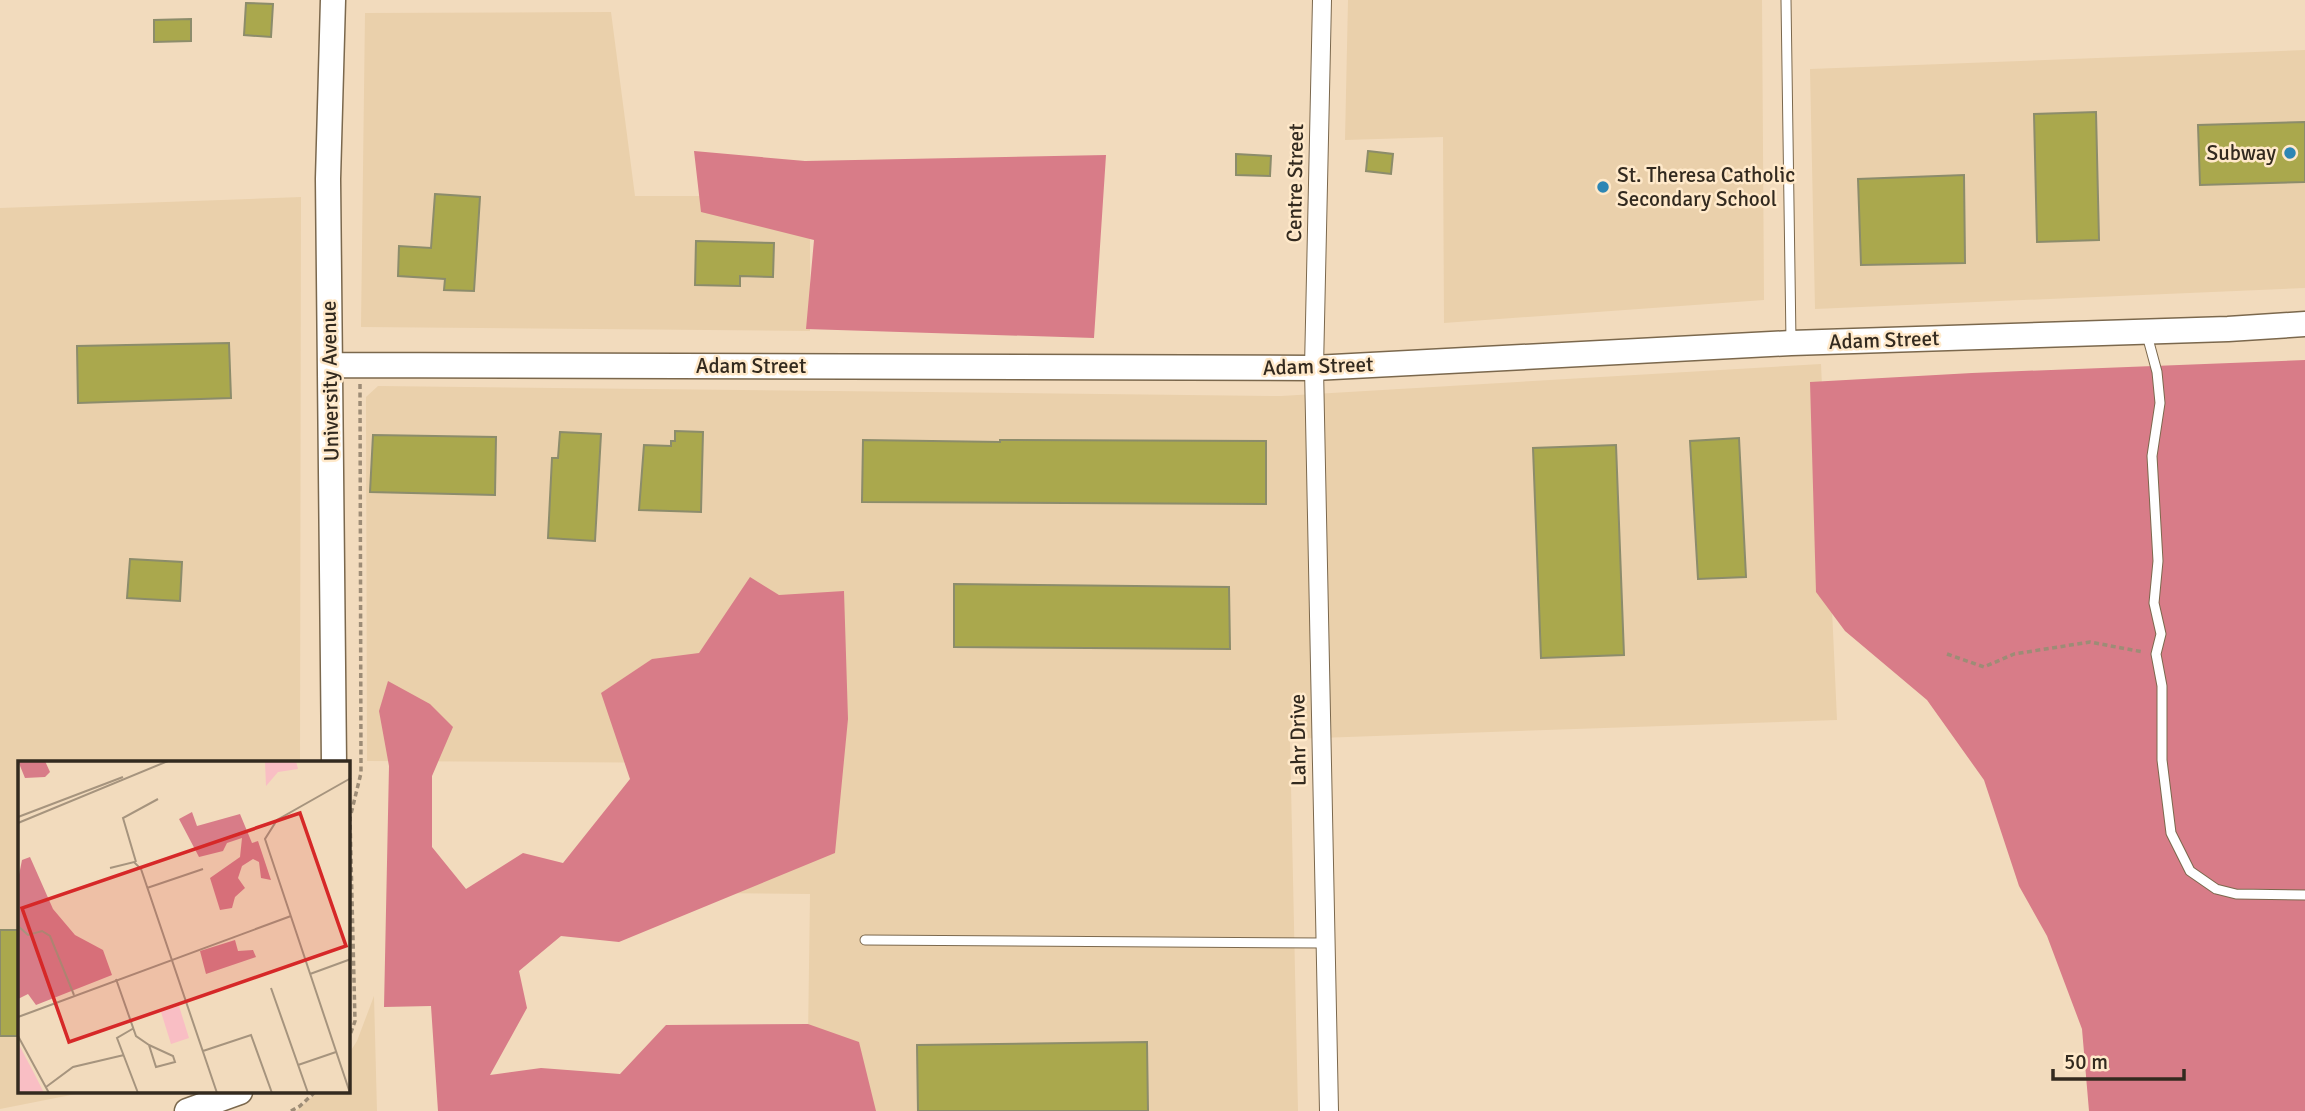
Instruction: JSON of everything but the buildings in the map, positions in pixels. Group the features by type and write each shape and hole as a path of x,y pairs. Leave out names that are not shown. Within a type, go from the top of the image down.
{"street":[{"name":"University Avenue","path":"333,0 328,178 334,761"},
{"name":"Centre Street","path":"1314,368 1322,0"},
{"name":"Adam Street","path":"330,365 1314,368 1791,343 2305,324"},
{"name":"Lahr Drive","path":"1314,368 1329,1111"},
{"path":"187,1111 234,1094"}],"lane":[{"path":"1786,0 1791,343"},
{"path":"2146,331 2157,372 2160,403 2152,456 2158,561 2154,603 2161,634 2156,654 2162,686 2162,760 2171,834 2190,871 2216,889 2236,894 2305,895"},
{"path":"865,940 1324,943"}],"path":[{"path":"350,1035 355,1021 351,818 361,773 360,365"},
{"path":"1947,654 1984,667 2014,654 2090,642 2156,654"},
{"path":"291,1111 313,1094"}],"shaded area":[{"name":"St. Theresa Catholic Secondary School","path":"1348,0 1762,0 1764,300 1444,323 1443,137 1345,140"},
{"path":"611,12 635,196 810,196 810,331 361,327 365,13"},
{"path":"2305,50 2305,288 1815,309 1810,69"},
{"path":"694,151 805,161 1106,155 1094,338 806,329 814,240 701,212"},
{"path":"301,197 300,761 18,761 18,1094 76,1094 0,1109 0,208"},
{"path":"2305,360 2305,1111 2089,1111 2082,1029 2047,936 2019,886 1984,780 1927,700 1845,631 1816,592 1810,382"},
{"path":"1821,364 1837,720 1290,739 1298,1111 807,1111 810,894 704,893 703,763 367,761 366,397 378,386 1281,396"},
{"path":"750,577 779,595 844,591 848,719 835,853 619,942 561,936 519,971 527,1008 490,1075 541,1068 620,1074 666,1025 808,1024 859,1042 876,1111 438,1111 431,1006 384,1007 389,766 379,711 388,681 430,704 453,727 432,776 432,847 466,889 523,853 563,863 630,779 601,693 652,659 699,653"},
{"path":"374,996 377,1111 296,1111 316,1094 350,1094 350,1052 357,1041"}],"place":[{"name":"Subway","path":"2290,153"},
{"name":"St. Theresa Catholic Secondary School","path":"1603,187"}]}
